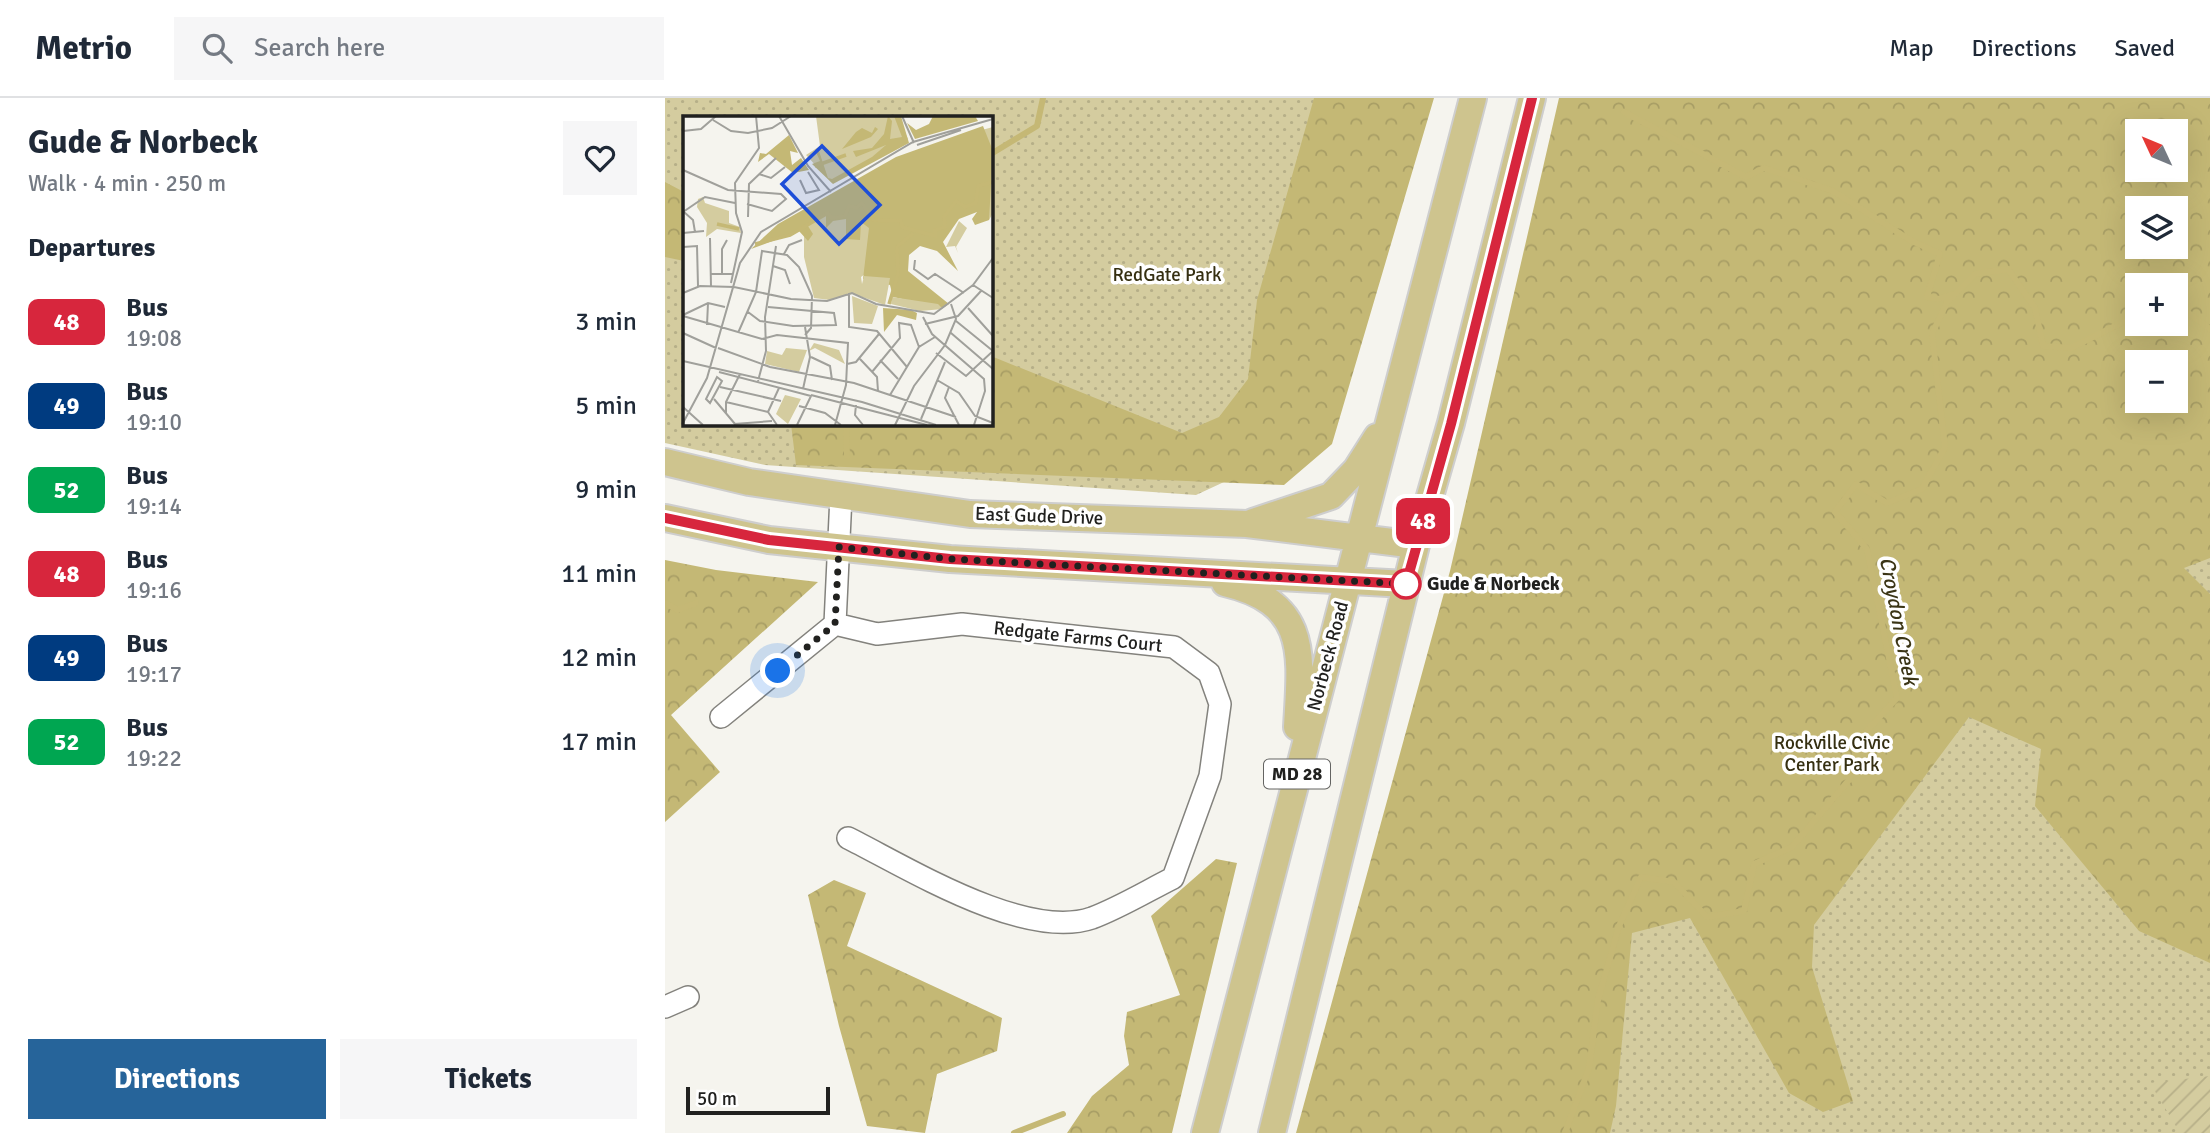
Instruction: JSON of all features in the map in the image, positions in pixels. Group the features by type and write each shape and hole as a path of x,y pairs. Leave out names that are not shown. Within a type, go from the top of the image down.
{"main road":[{"name":"Norbeck Road","path":"1205,1133 1473,98"},
{"name":"MD 28","path":"1272,1133 1406,584 1451,424 1532,98"},
{"path":"1247,524 1331,496 1356,470 1391,415"},
{"name":"East Gude Drive","path":"665,461 749,482 970,514 1247,524 1416,545"},
{"path":"665,518 769,540 950,559 1406,584"},
{"path":"1168,570 1251,589 1273,602 1283,614 1301,654 1294,782"}],"street":[{"path":"721,717 835,624 841,496"},
{"name":"Redgate Farms Court","path":"835,624 877,634 962,624 1174,647 1209,673 1220,704 1210,776 1173,878 1090,919 1047,923 979,904 848,838"},
{"path":"665,1007 688,997"}],"green space":[{"name":"RedGate Park","path":"665,98 1408,98 1306,444 1196,495 765,465 665,443"},
{"path":"1314,98 1434,98 1332,444 1284,485 796,465 791,425 992,425 992,356 1182,433 1219,417 1248,379 1257,300"},
{"name":"Rockville Civic Center Park","path":"1559,98 2210,98 2210,558 2184,568 2210,594 2210,963 2139,931 2035,806 2041,749 1969,717 1814,925 1812,967 1853,1101 1823,1112 1789,1093 1690,918 1632,933 1616,1106 1610,1133 1296,1133 1450,571"},
{"name":"Rockville Civic Center Park","path":"2210,98 2210,1133 1363,1133 1545,255"},
{"path":"665,182 683,191 683,261 665,257"},
{"path":"665,560 716,570 818,582 671,715 720,772 665,822"},
{"path":"1216,859 1237,863 1172,1133 1067,1133 1092,1096 1129,1065 1124,1036 1127,1012 1180,995 1151,916"},
{"path":"834,880 866,893 847,946 1002,1018 997,1051 937,1074 925,1133 867,1126 839,1026 808,895"},
{"path":"2210,1076 2210,1133 2180,1133 2150,1083"}],"waterway":[{"path":"992,153 1037,126 1043,98"},
{"path":"1624,112 1746,177 1764,168 1833,191 1910,240 1940,254 1927,297 1938,299 1954,294"},
{"name":"Croydon Creek","path":"1565,1133 1589,1068 1598,1000 1619,926 1641,877 1674,882 1707,917 1744,911 1754,864 1792,847 1849,780 1862,736 1897,698 1867,549 1835,512 1856,484 1887,503 1922,489 1945,447 1932,334 1947,302 1975,274 2008,269 2035,308 2043,346 2071,348 2125,321"},
{"name":"Croydon Creek","path":"2188,313 2210,329"},
{"path":"846,425 847,456"},
{"path":"665,603 678,610 696,603"},
{"path":"1014,1133 1063,1114"}],"bus line":[{"name":"48","path":"665,518 769,540 950,559 1319,577 1406,584 1451,424 1532,98"}],"place":[{"name":"Gude & Norbeck","path":"1406,584"}],"route":[{"path":"778,671 835,624 839,547 950,559 1319,577 1406,584"}]}
